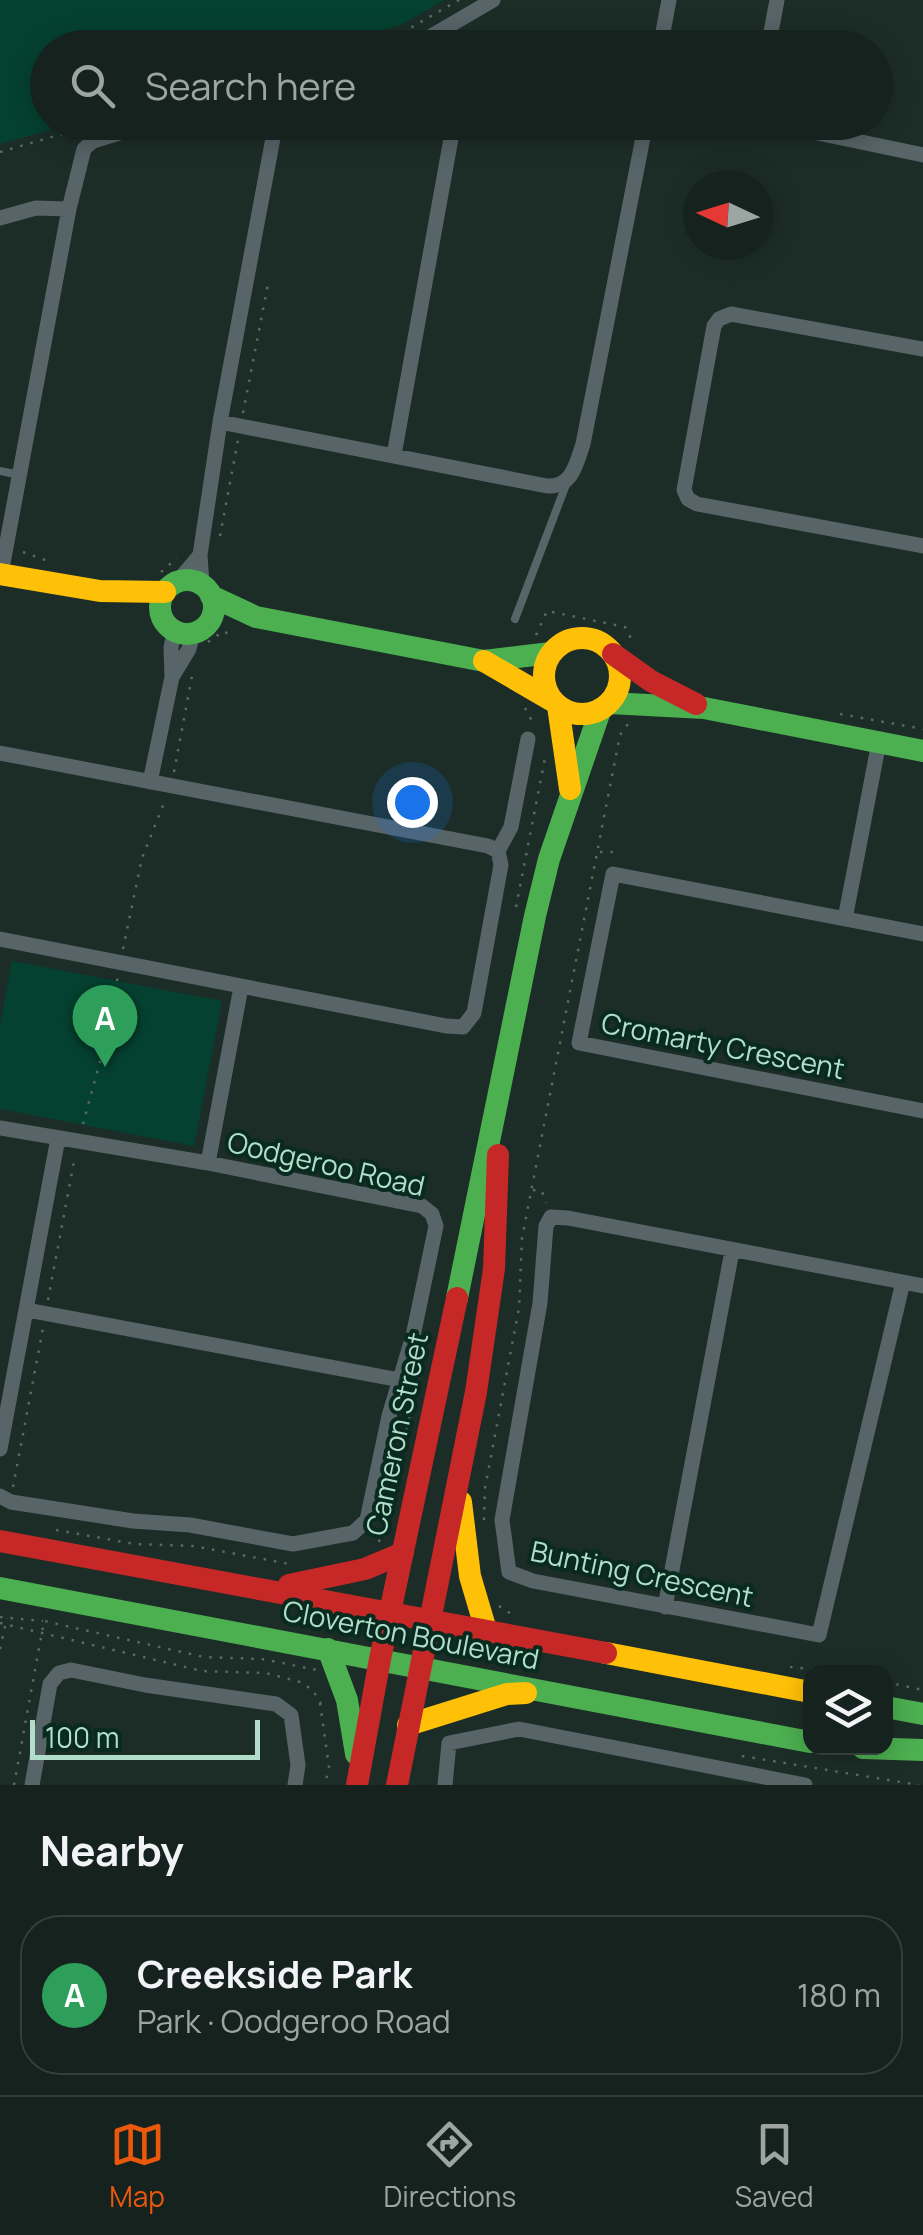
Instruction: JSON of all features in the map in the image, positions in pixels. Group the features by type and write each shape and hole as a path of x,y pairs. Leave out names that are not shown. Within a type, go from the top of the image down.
{"street":[{"path":"450,30 493,0"},
{"path":"664,30 670,0"},
{"path":"771,30 777,0"},
{"path":"93,140 84,149 69,210 1,574 100,591 195,629 256,617"},
{"path":"150,782 172,677 171,647 195,629 214,606 198,558 273,140"},
{"path":"394,455 451,140"},
{"path":"220,422 560,487 567,482 583,444 642,140"},
{"path":"851,140 923,155"},
{"path":"0,218 36,208 69,210"},
{"path":"923,348 731,314 719,319 714,326 684,490 697,504 923,546"},
{"path":"195,629 160,608 167,582 198,558"},
{"path":"100,591 195,580 256,617 484,661 551,653"},
{"path":"571,798 555,703 543,676 551,653 560,645 582,638 594,640 651,682 704,708"},
{"path":"605,706 620,678 613,654"},
{"path":"484,661 574,714 605,706 704,708 923,750"},
{"name":"Cameron Street","path":"358,1784 380,1659 549,859 605,706"},
{"path":"498,852 511,827 532,734"},
{"path":"845,919 879,742"},
{"path":"0,753 488,846 498,852 502,865 474,1013 463,1027 0,939"},
{"name":"Cromarty Crescent","path":"923,934 613,874 579,1043 923,1110"},
{"path":"208,1163 241,987"},
{"name":"Cameron Street","path":"397,1785 476,1392 494,1269 500,1096"},
{"name":"Oodgeroo Road","path":"0,1128 208,1163 422,1206 432,1214 436,1226 367,1520 353,1532 294,1544 5,1499"},
{"path":"0,1448 58,1138"},
{"path":"551,1217 923,1286"},
{"name":"Bunting Crescent","path":"551,1217 546,1226 540,1303 502,1520 509,1572 533,1581 819,1635 903,1282"},
{"path":"665,1606 732,1251"},
{"path":"27,1310 400,1380"},
{"path":"459,1473 470,1576 486,1630"},
{"name":"Cloverton Boulevard","path":"0,1542 261,1587 803,1691"},
{"path":"261,1587 313,1582 366,1570 403,1553"},
{"name":"Cloverton Boulevard","path":"4,1593 328,1649 803,1741"},
{"path":"328,1649 340,1673 354,1730 358,1784"},
{"path":"32,1785 50,1684 59,1674 71,1670 276,1704 292,1715 298,1765 294,1785"},
{"path":"408,1725 507,1694 550,1692"},
{"path":"893,1708 923,1714"},
{"path":"445,1785 449,1743 519,1728 804,1785"},
{"path":"893,1749 923,1750"}],"lane":[{"path":"0,471 22,475"},
{"path":"514,619 567,482"}],"path":[{"path":"407,30 460,0"},
{"path":"0,152 41,140"},
{"path":"6,549 32,553 58,566"},
{"path":"167,582 175,558 198,558"},
{"path":"526,656 547,610 625,626 640,654"},
{"path":"5,1499 46,1314 78,1141 102,1054 142,858 171,786 195,665"},
{"path":"522,683 520,697 532,734"},
{"path":"483,1531 485,1488 519,1308 522,1238 620,735 632,719 643,715 645,705"},
{"path":"830,712 923,729"},
{"path":"516,906 546,751"},
{"path":"532,1190 542,1191 551,1217"},
{"path":"378,1545 423,1364"},
{"path":"44,1528 135,1544 194,1546 277,1564 298,1564"},
{"path":"2,1621 44,1621"},
{"path":"0,1649 2,1621"},
{"path":"2,1621 202,1671 266,1673 300,1682 312,1690 320,1703 327,1748 325,1785"},
{"path":"893,1684 923,1690"},
{"path":"320,1703 330,1700"}],"green space":[{"path":"0,0 444,0 403,24 383,30 30,30 30,135 0,144"},
{"path":"12,961 222,1001 194,1146 0,1109 0,1025"}],"traffic: fast":[{"path":"187,580 206,588 214,607 206,626 187,634 168,626 160,607 168,588 187,580"},
{"path":"211,596 256,617 484,661 551,653"},
{"path":"610,703 704,708 923,751"},
{"path":"457,1298 535,916 549,859 600,711"},
{"path":"0,1588 803,1741"},
{"path":"328,1649 347,1700 356,1754"},
{"path":"893,1708 923,1714"},
{"path":"893,1749 923,1750"}],"traffic: slow":[{"path":"0,574 100,591 165,592"},
{"path":"582,638 609,649 620,676 609,703 582,714 555,703 544,676 555,649 582,638"},
{"path":"484,661 551,700"},
{"path":"558,706 570,789"},
{"path":"461,1502 470,1576 486,1630"},
{"path":"606,1653 803,1691"},
{"path":"408,1725 507,1694 526,1693"}],"traffic: jam":[{"path":"613,654 651,681 696,704"},
{"path":"397,1785 476,1392 494,1269 498,1155"},
{"path":"357,1785 457,1298"},
{"path":"0,1541 606,1653"},
{"path":"289,1585 365,1569 403,1553"}],"place":[{"name":"Creekside Park","path":"105,1067"}]}
